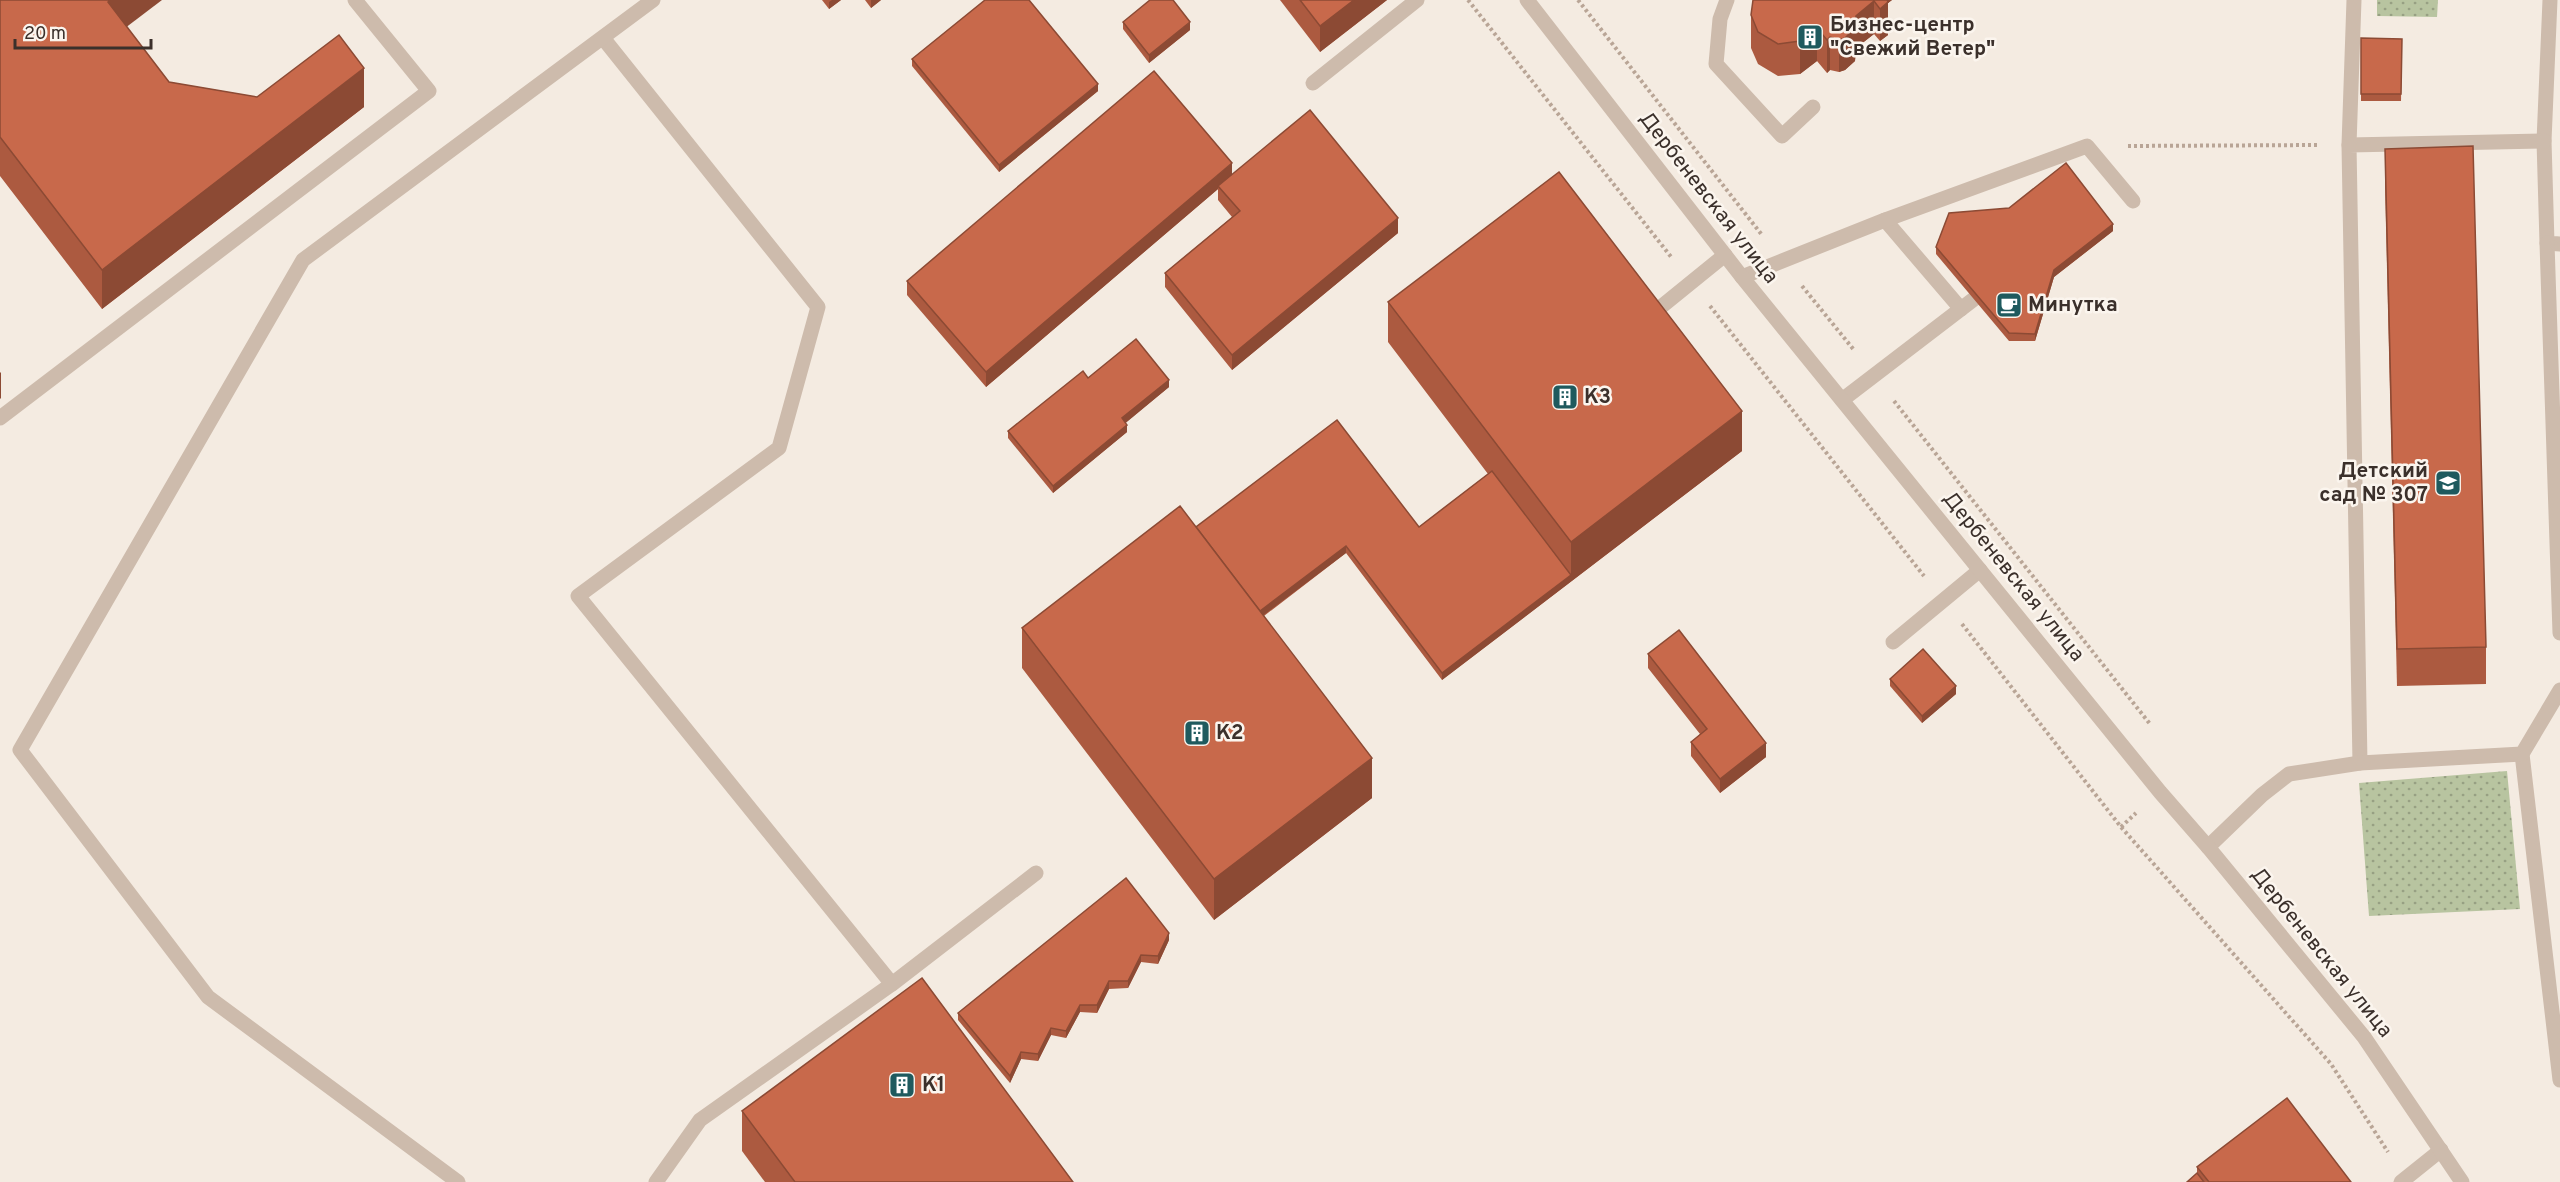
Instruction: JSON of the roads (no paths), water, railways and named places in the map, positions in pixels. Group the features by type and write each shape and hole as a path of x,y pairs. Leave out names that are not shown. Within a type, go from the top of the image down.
{"street":[{"path":"0,418 429,92 355,0"},
{"path":"458,1182 208,997 20,750 303,260 653,0"},
{"path":"1313,83 1417,0"},
{"name":"Дербеневская улица","path":"1527,0 1742,277 2160,792 2364,1037 2463,1182"},
{"path":"1727,0 1720,20 1716,64 1782,136 1813,107"},
{"path":"2354,0 2349,145 2360,763"},
{"path":"2550,0 2544,141 2553,244 2560,633"},
{"path":"603,38 818,307 779,448 578,596 892,984"},
{"path":"2349,145 2544,141"},
{"path":"1742,277 1885,220 2087,146 2133,201"},
{"path":"1885,220 1961,309"},
{"path":"1651,315 1725,255"},
{"path":"1842,400 1974,299"},
{"path":"1893,642 1980,570"},
{"path":"2560,690 2523,754 2560,1080"},
{"path":"2208,847 2262,795 2289,774 2360,763 2523,754"},
{"path":"656,1182 700,1120 892,984 1036,873"},
{"path":"2401,1182 2441,1150"}],"place":[{"name":"Бизнес-центр \"Свежий Ветер\"","path":"1810,37"},
{"name":"Минутка","path":"2009,305"},
{"name":"К3","path":"1565,397"},
{"name":"Детский сад № 307","path":"2448,483"},
{"name":"К2","path":"1197,733"},
{"name":"К1","path":"902,1085"}]}
